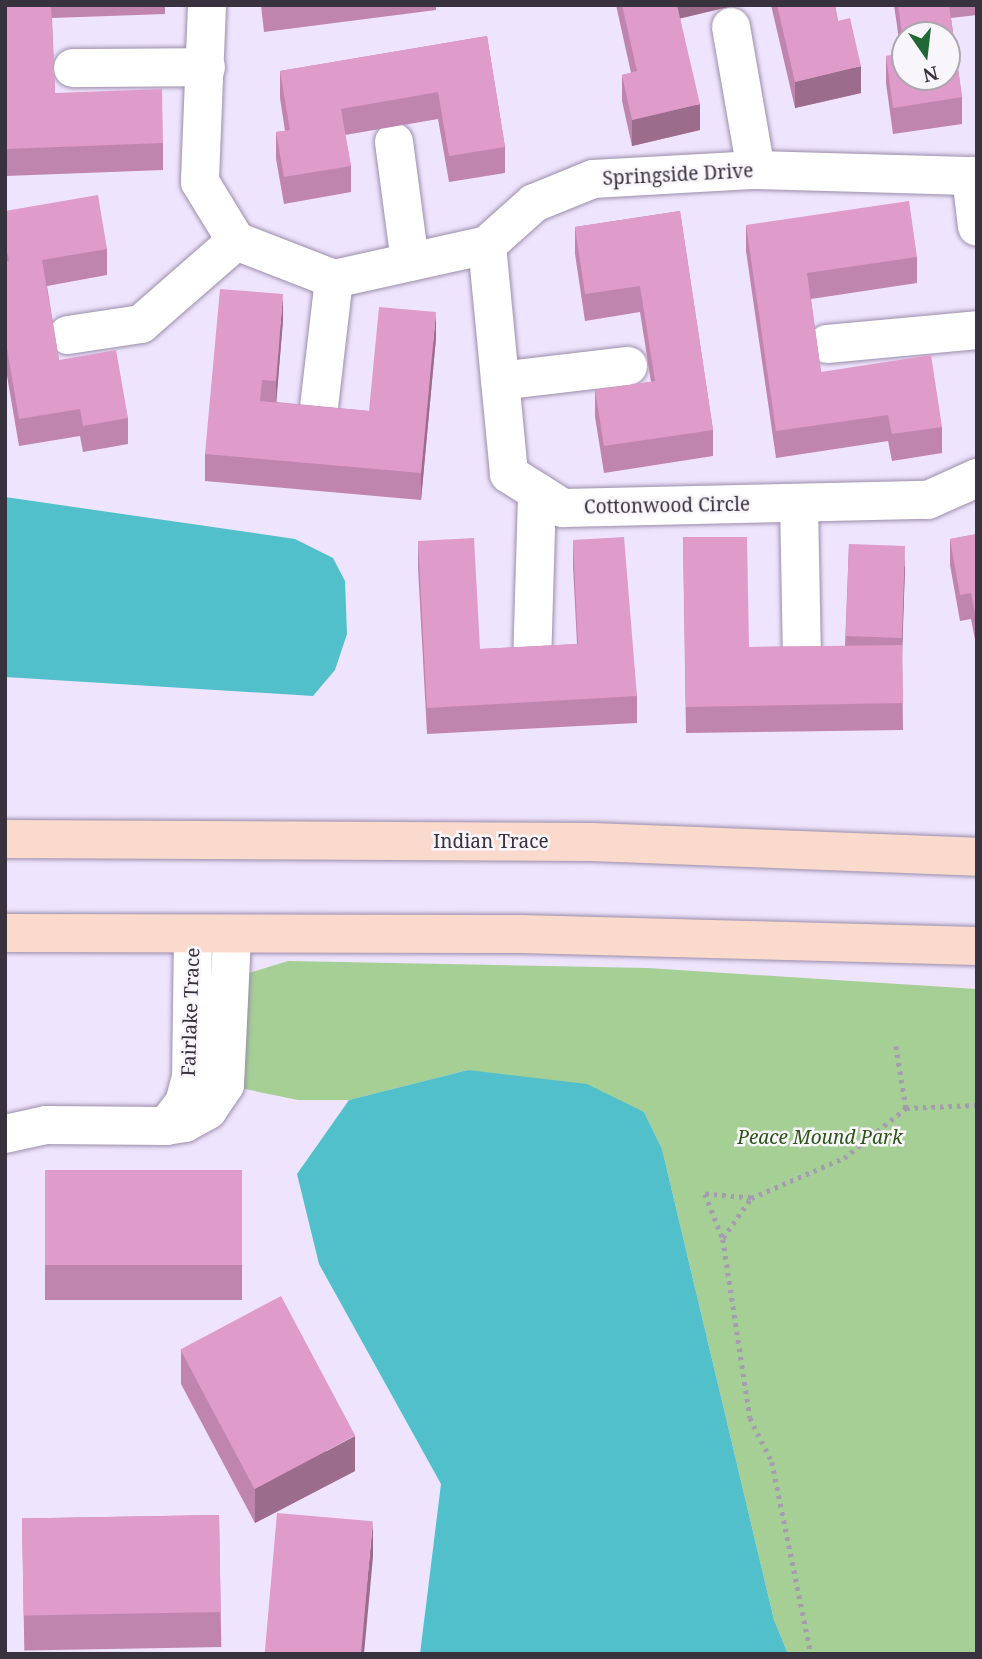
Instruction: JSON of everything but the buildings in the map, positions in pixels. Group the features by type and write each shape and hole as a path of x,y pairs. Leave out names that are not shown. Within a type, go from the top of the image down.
{"main road":[{"name":"Indian Trace","path":"5,839 592,842 977,857"},
{"path":"5,933 521,934 977,946"}],"street":[{"path":"207,5 200,182 236,241 334,279 317,424"},
{"path":"731,27 755,170"},
{"path":"73,68 206,67"},
{"path":"394,142 410,262"},
{"name":"Springside Drive","path":"334,279 487,245 534,203 593,179 755,170 974,176"},
{"path":"974,176 977,227"},
{"path":"68,335 141,324 236,241"},
{"name":"Cottonwood Circle","path":"487,245 509,474 563,508 928,500 977,478"},
{"path":"827,344 977,330"},
{"path":"500,381 628,366"},
{"path":"532,664 537,492"},
{"path":"799,503 802,664"},
{"name":"Fairlake Trace","path":"166,1126 184,1103 191,1077 193,934"},
{"name":"Fairlake Trace","path":"5,1134 46,1125 166,1126 185,1123 208,1110 225,1085 232,935"}],"path":[{"path":"896,1046 906,1108"},
{"path":"811,1654 772,1462 750,1418 723,1239 705,1194 751,1198 844,1158 906,1108 977,1105"},
{"path":"723,1239 751,1198"}],"green space":[{"name":"Peace Mound Park","path":"288,961 648,968 977,989 977,1654 788,1654 774,1620 662,1149 644,1112 468,1070 349,1100 298,1100 225,1085 249,973"}],"water":[{"path":"5,497 295,539 333,558 345,581 347,634 335,670 313,696 5,677"},
{"path":"468,1070 587,1084 644,1112 662,1149 774,1620 788,1654 420,1654 441,1484 319,1264 297,1174 349,1100"}]}
